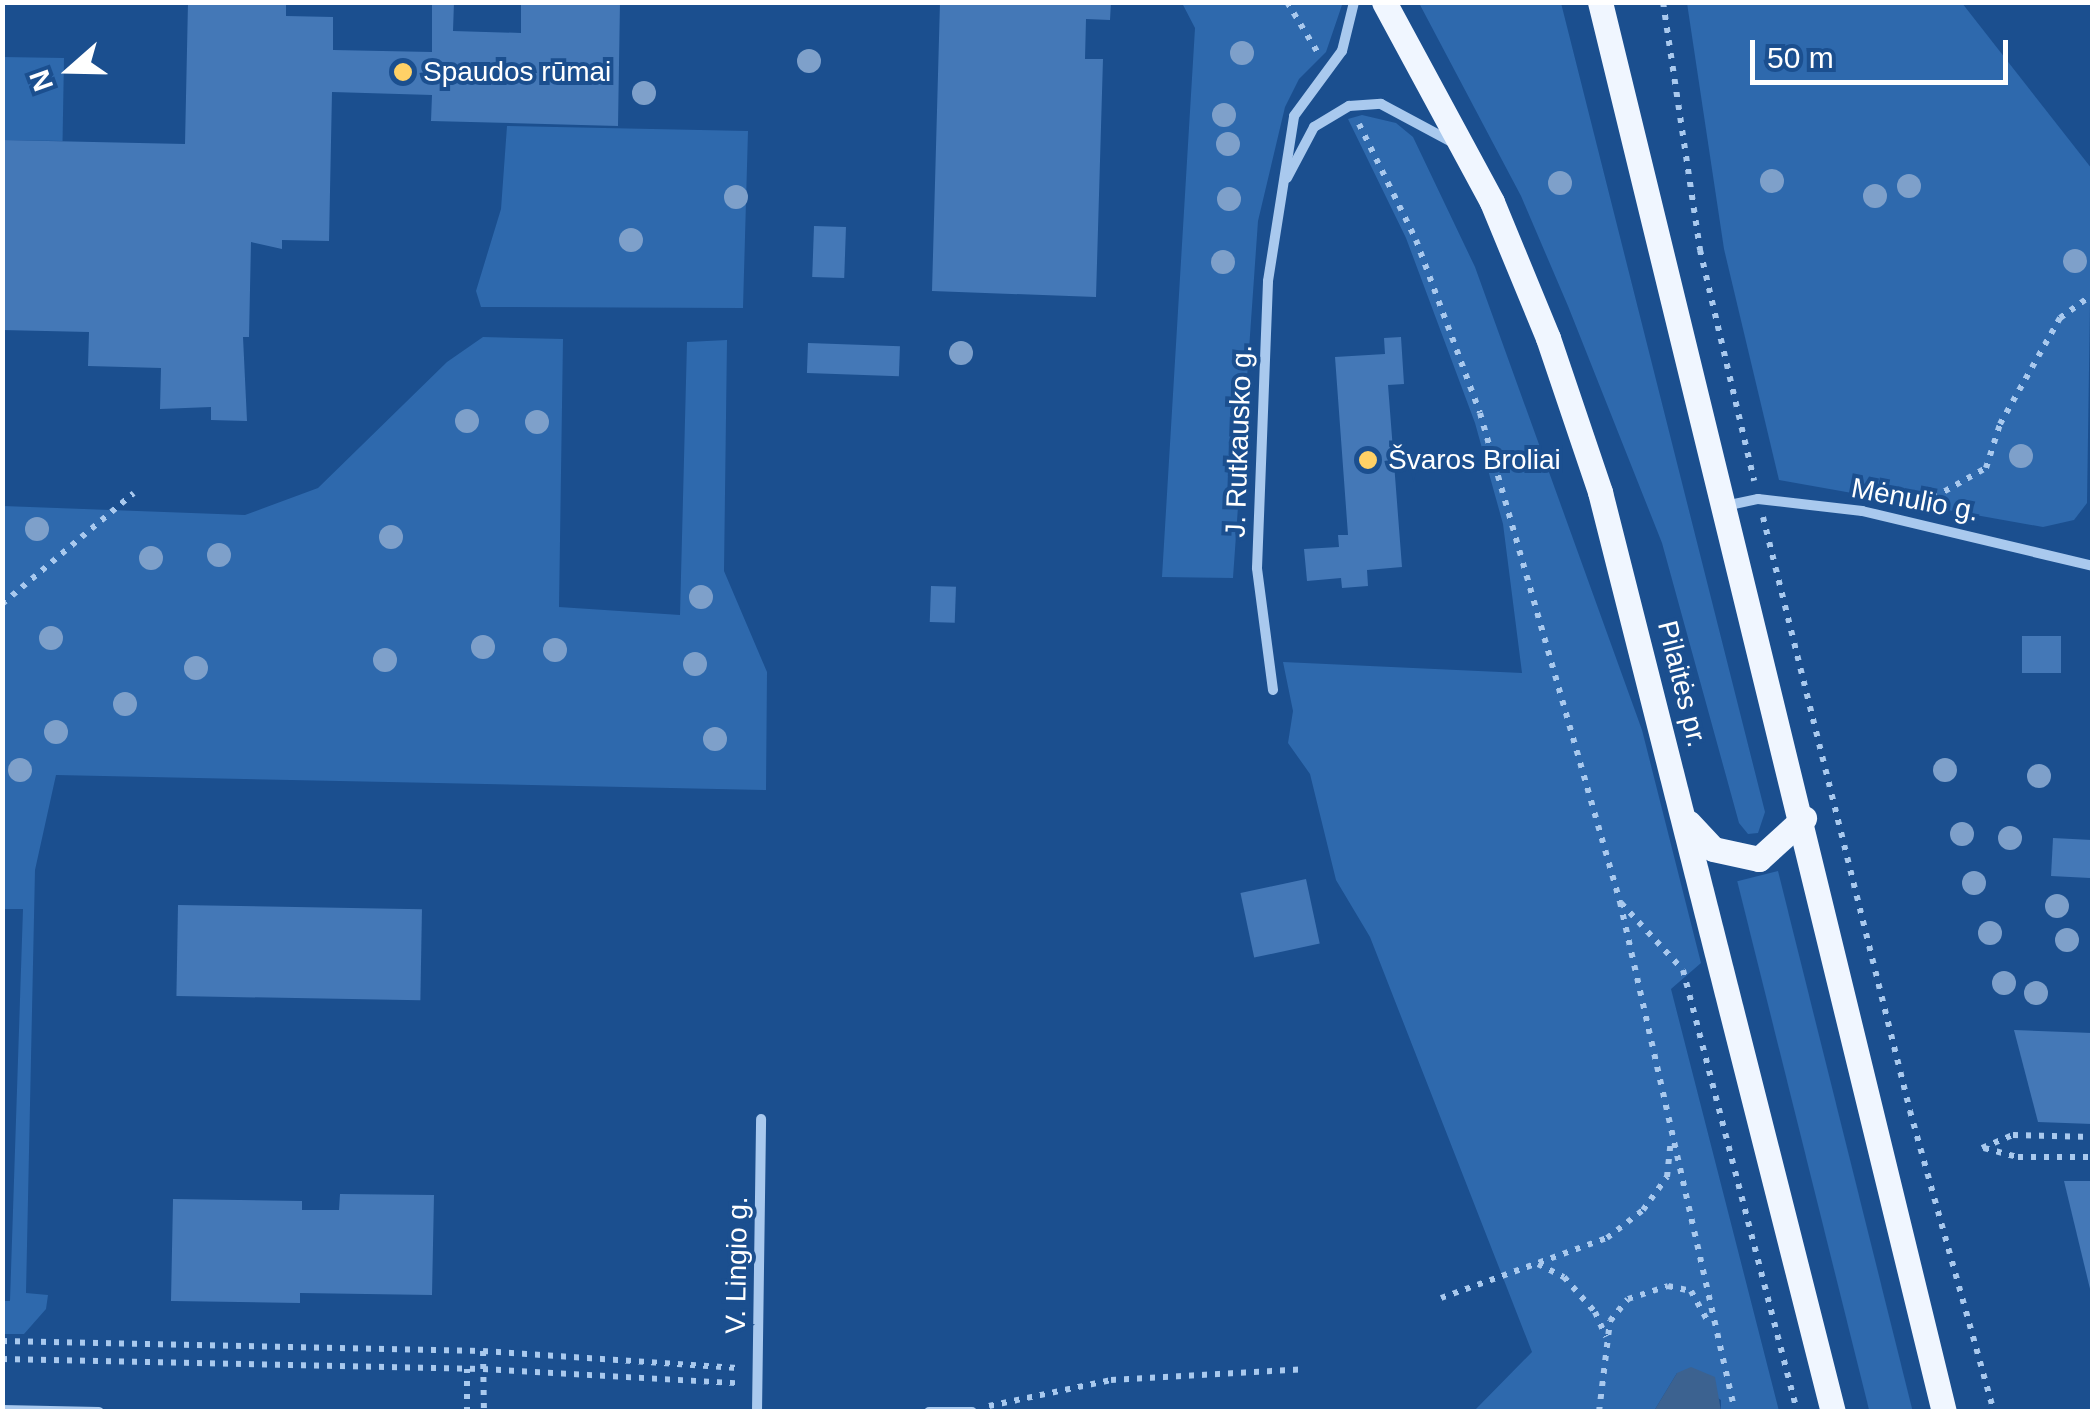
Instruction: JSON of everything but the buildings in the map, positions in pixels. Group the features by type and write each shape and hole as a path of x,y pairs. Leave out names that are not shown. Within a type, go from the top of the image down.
{"main road":[{"name":"Pilaitės pr.","path":"1384,2 1466,151 1575,415 1686,820 1833,1412"},
{"path":"1600,2 1804,818 1944,1412"},
{"path":"1686,820 1714,849 1759,859 1804,818"}],"street":[{"name":"J. Rutkausko g.","path":"1273,690 1257,568 1268,281 1294,116 1342,51 1354,2"},
{"path":"1349,106 1381,104 1406,114 1466,151"},
{"name":"J. Rutkausko g.","path":"1280,192 1314,127 1349,106"},
{"name":"Mėnulio g.","path":"1725,506 1758,499 1900,517 2092,566"},
{"name":"V. Lingio g.","path":"757,1412 761,1119"},
{"path":"2,1410 99,1412"},
{"path":"929,1412 972,1411"}],"path":[{"path":"1287,2 1327,67"},
{"path":"1662,2 1700,250 1758,499 1910,1111 1994,1412"},
{"path":"1349,106 1416,240 1480,413 1620,902 1734,1412"},
{"path":"1900,517 1986,468 2000,424 2060,318 2092,295"},
{"path":"2,604 134,493"},
{"path":"1620,902 1683,970 1797,1412"},
{"path":"1440,1298 1608,1238 1643,1210 1666,1177 1672,1134"},
{"path":"2092,1137 2013,1134 1982,1148 2018,1156 2092,1158"},
{"path":"1538,1264 1564,1277 1594,1312 1606,1338"},
{"path":"1599,1412 1606,1338 1628,1299 1668,1286 1692,1290 1714,1332"},
{"path":"2,1340 483,1352 758,1370"},
{"path":"483,1352 484,1412"},
{"path":"2,1359 483,1369 758,1384"},
{"path":"467,1369 467,1412"},
{"path":"972,1411 1111,1380 1304,1369"}],"shaded area":[{"path":"1182,3 1342,5 1326,52 1299,79 1285,107 1258,221 1233,578 1162,577 1195,28"},
{"path":"1419,3 1561,3 1765,812 1758,833 1748,834 1739,823 1662,543 1568,306 1521,196"},
{"path":"1687,3 1962,3 2092,169 2087,503 2074,520 2043,527 1779,480 1724,249"},
{"path":"3,57 64,58 63,141 2,140"},
{"path":"1362,115 1396,123 1413,137 1475,267 1642,730 1701,963 1671,989 1779,1411 1721,1411 1721,1400 1677,1373 1654,1411 1474,1411 1532,1352 1370,937 1336,880 1310,774 1288,743 1293,711 1283,662 1522,673 1503,524 1475,423 1406,238 1348,119"},
{"path":"507,126 748,131 743,308 481,307 476,291 501,209"},
{"path":"483,337 563,339 559,607 680,615 687,342 727,340 724,571 767,672 766,790 56,775 35,870 26,1293 48,1295 46,1309 24,1334 3,1334 3,1301 10,1301 23,909 3,909 3,506 245,515 318,488 447,362"},
{"path":"1778,871 1913,1411 1870,1412 1737,881"},
{"path":"1691,1367 1715,1377 1721,1411 1654,1411 1677,1373"}],"place":[{"name":"Spaudos rūmai","path":"403,72"},
{"name":"Švaros Broliai","path":"1368,460"}]}
